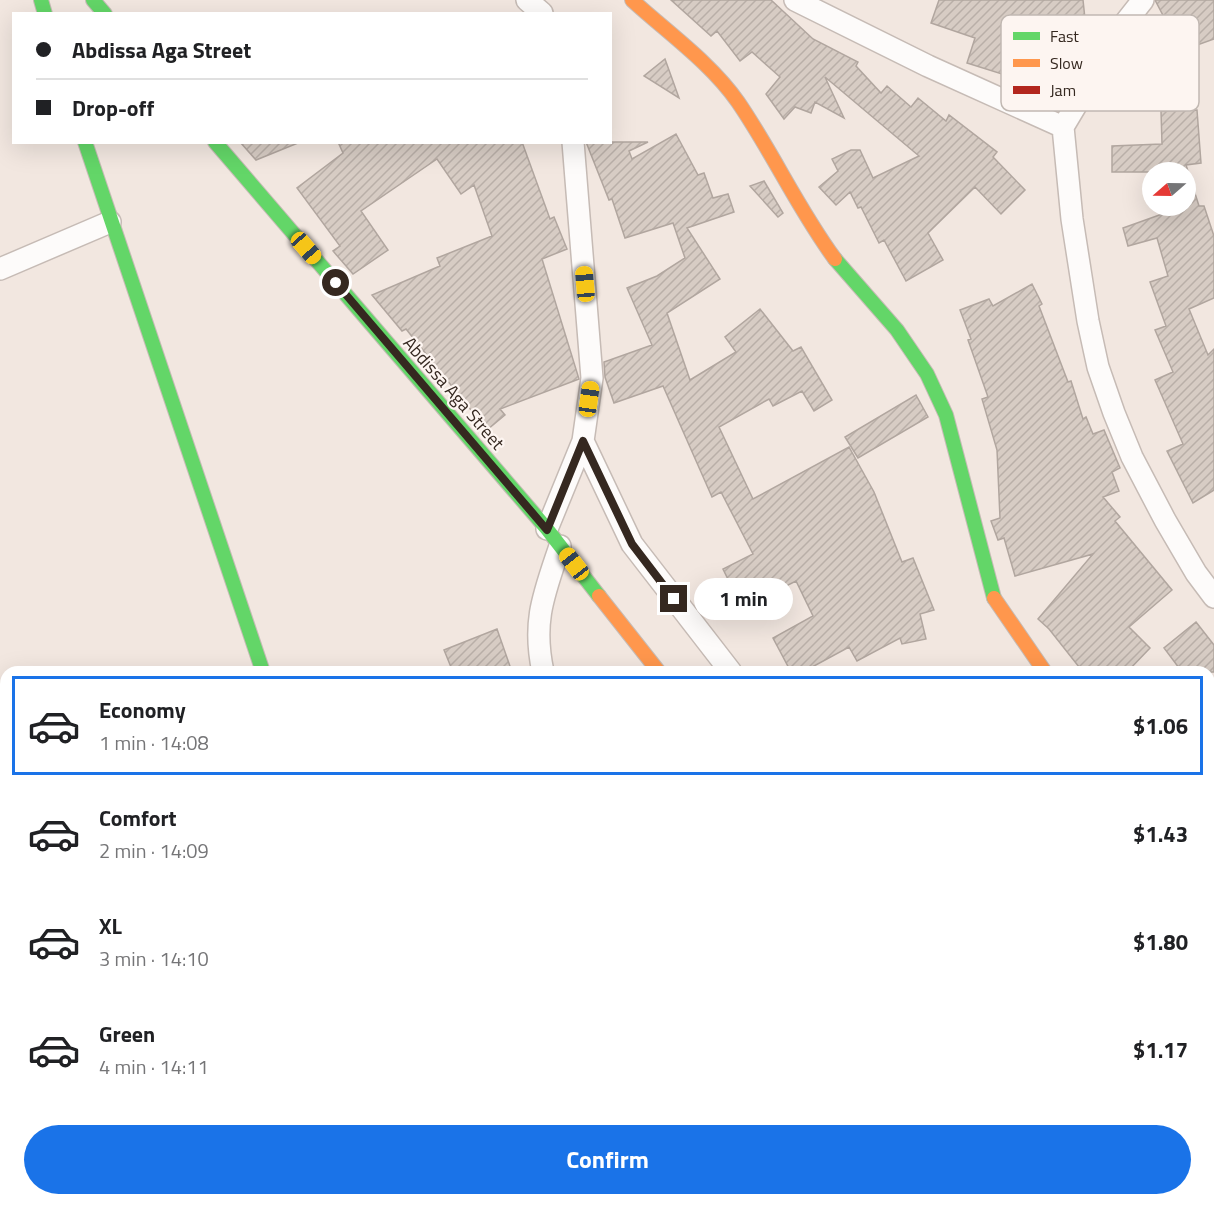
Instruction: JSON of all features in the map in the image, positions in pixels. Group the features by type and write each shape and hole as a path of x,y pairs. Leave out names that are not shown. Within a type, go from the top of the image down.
{"main road":[{"path":"93,0 103,12"},
{"path":"632,0 700,61 737,101 812,228 849,277 897,330 927,374 946,415 991,593 1041,666"},
{"path":"86,144 261,666"},
{"name":"Abdissa Aga Street","path":"217,144 554,538 654,666"}],"street":[{"path":"795,0 1001,99"},
{"path":"1131,15 1143,0"},
{"path":"1027,111 1062,127"},
{"path":"1072,111 1062,127 1077,249 1098,367 1132,457 1170,529 1214,597"},
{"path":"542,666 537,639 540,607 554,538 583,441 592,378 573,144"},
{"path":"0,269 110,222"},
{"path":"583,441 632,544 726,666"}],"building":[{"path":"671,0 771,0 813,39 858,62 856,66 881,93 887,86 911,107 918,98 946,121 949,115 997,152 993,157 1025,190 1001,214 975,187 928,233 943,260 906,281 884,240 879,243 861,207 858,208 850,192 836,205 819,187 838,171 832,159 851,150 860,150 873,178 919,156 825,77 844,118 815,102 811,113 795,107 784,119 766,94 780,77 752,52 740,61 717,31 711,36"},
{"path":"939,0 1083,0 1085,15 1001,15 1001,74 967,63 975,38 931,23"},
{"path":"1155,0 1214,0 1214,39 1199,44 1199,15 1163,15"},
{"path":"665,59 679,98 644,76"},
{"path":"1161,111 1197,111 1201,163 1142,162 1142,172 1112,172 1112,146 1162,144"},
{"path":"676,134 698,175 704,173 713,198 728,194 734,212 687,228 720,279 667,313 690,380 736,352 725,337 760,309 793,351 801,347 832,400 814,411 802,391 773,406 769,399 719,427 753,499 849,447 874,492 902,562 913,558 934,610 920,614 926,639 902,644 900,638 857,661 849,647 814,666 788,666 773,638 813,616 796,581 742,608 723,569 753,554 721,492 712,497 663,386 614,403 605,377 604,362 652,345 627,288 657,276 685,258 673,223 625,238 612,199 609,200 587,144 648,142 629,151 632,159"},
{"path":"242,144 296,144 256,160"},
{"path":"339,144 523,144 550,219 554,217 567,249 542,259 579,379 500,409 505,415 487,430 406,329 402,331 372,295 440,266 437,258 492,236 474,185 461,194 437,159 361,211 388,250 353,274 333,251 340,246 297,188 343,153"},
{"path":"764,181 783,213 778,217 750,186"},
{"path":"1196,197 1199,206 1204,206 1214,236 1214,298 1189,309 1208,355 1214,349 1214,490 1193,503 1167,451 1183,444 1155,380 1173,372 1155,330 1166,326 1150,282 1168,276 1157,238 1128,246 1123,228 1157,216 1196,216"},
{"path":"1032,284 1042,304 1039,306 1068,382 1071,381 1083,419 1086,417 1093,434 1104,430 1120,468 1112,472 1119,491 1103,497 1120,517 1115,521 1172,590 1129,627 1150,648 1133,666 1078,666 1049,629 1038,619 1093,554 1015,576 1004,538 998,540 991,521 1000,518 997,450 982,399 988,397 960,310 989,299 993,306"},
{"path":"916,395 928,417 858,458 845,437"},
{"path":"1196,622 1214,645 1214,666 1178,666 1164,648"},
{"path":"497,629 510,666 451,666 444,650"}],"traffic: fast":[{"path":"41,0 44,12"},
{"path":"93,0 103,12"},
{"path":"86,144 261,666"},
{"path":"217,144 547,529 599,596"},
{"path":"835,259 897,330 927,374 946,415 994,598"}],"traffic: slow":[{"path":"632,0 702,61 738,102 809,221 835,259"},
{"path":"599,596 654,666"},
{"path":"994,598 1041,666"}],"route":[{"path":"336,283 547,530 583,441 632,544 674,599"}]}
